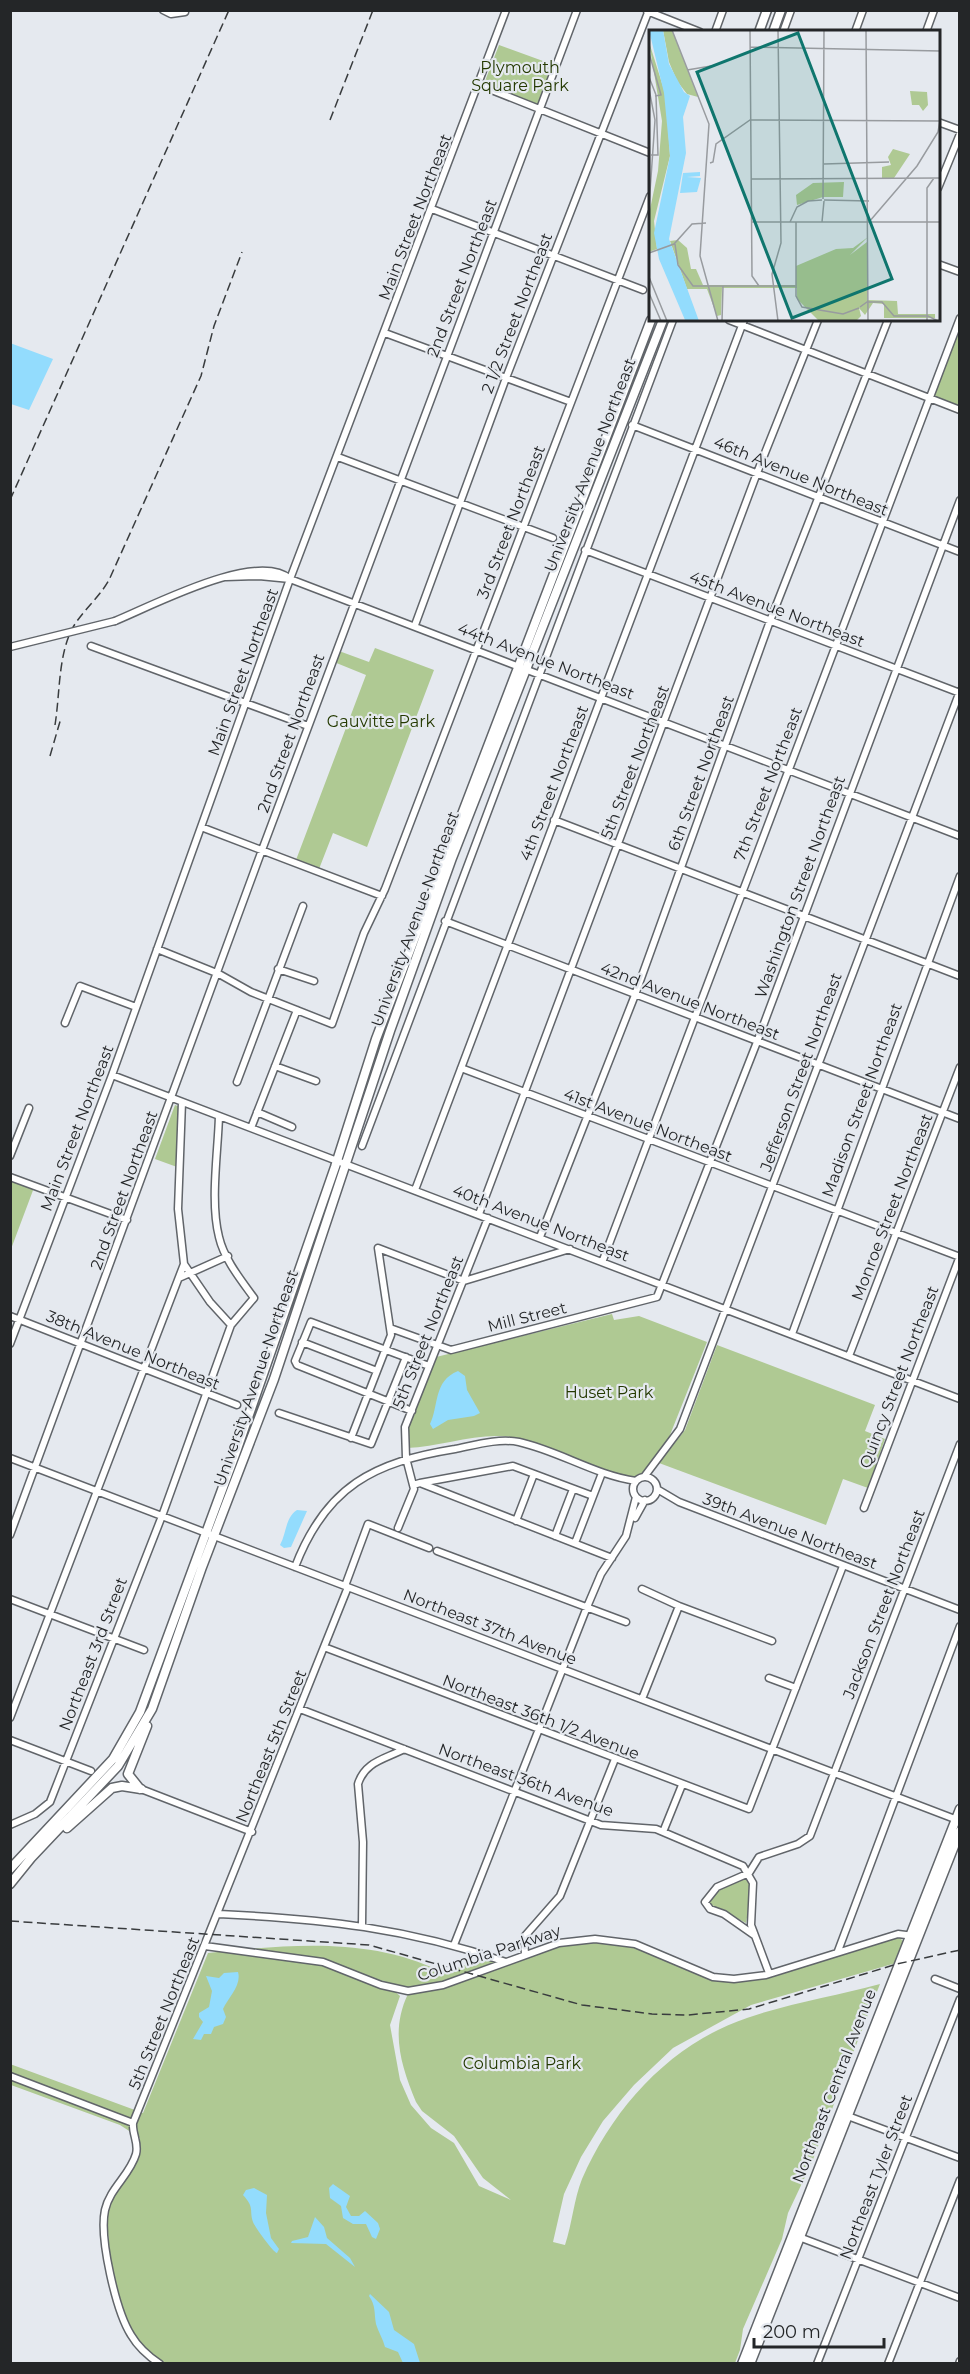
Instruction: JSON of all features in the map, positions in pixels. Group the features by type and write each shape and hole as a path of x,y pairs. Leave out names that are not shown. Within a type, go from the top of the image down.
{"main road":[{"path":"760,30 767,10"},
{"path":"774,30 781,10"},
{"name":"University Avenue Northeast","path":"523,666 651,321"},
{"name":"University Avenue Northeast","path":"210,1534 341,1162 376,1039 663,321"},
{"path":"141,1789 128,1773 153,1709 210,1534"},
{"path":"10,1869 107,1766 124,1744 140,1712 210,1534"},
{"path":"10,1884 44,1844 118,1766 153,1709"},
{"path":"44,1844 69,1826 112,1788 122,1786 141,1789"},
{"name":"Northeast Central Avenue","path":"747,2361 913,1936 960,1809"},
{"name":"Northeast Central Avenue","path":"913,1936 960,1832"},
{"name":"Northeast Central Avenue","path":"747,2361 799,2237 843,2114"}],"street":[{"path":"163,10 171,14 185,12"},
{"name":"Main Street Northeast","path":"10,1344 112,1075 291,579 506,10"},
{"name":"2nd Street Northeast","path":"10,1535 37,1468 354,602 577,10"},
{"path":"716,30 723,10"},
{"path":"784,30 790,10"},
{"path":"856,30 862,10"},
{"path":"927,30 934,10"},
{"path":"648,11 695,30"},
{"name":"2 1/2 Street Northeast","path":"415,625 506,378 648,11"},
{"path":"479,86 649,152"},
{"path":"940,122 960,132 940,185"},
{"name":"3rd Street Northeast","path":"297,1010 332,1024 364,933 382,896 649,201"},
{"path":"432,209 643,290"},
{"path":"940,264 960,273"},
{"name":"7th Street Northeast","path":"603,1260 960,318"},
{"name":"University Avenue Northeast","path":"362,1146 538,672 673,321"},
{"name":"5th Street Northeast","path":"479,1214 712,598 757,472 818,321"},
{"name":"6th Street Northeast","path":"540,1237 635,994 770,621 888,321"},
{"path":"743,322 806,350 960,410"},
{"name":"4th Street Northeast","path":"416,1190 743,322"},
{"path":"385,333 571,402"},
{"name":"46th Avenue Northeast","path":"632,425 960,552"},
{"path":"338,457 553,538"},
{"name":"Washington Street Northeast","path":"664,1284 757,1042 894,669 960,500"},
{"name":"45th Avenue Northeast","path":"585,550 959,692"},
{"name":"44th Avenue Northeast","path":"10,646 115,621 226,577 259,576 291,579 523,666 960,836"},
{"path":"91,646 308,726"},
{"name":"Jefferson Street Northeast","path":"644,1477 680,1429 959,692"},
{"path":"554,820 960,976"},
{"path":"201,827 382,896"},
{"name":"Madison Street Northeast","path":"792,1334 835,1211 960,876"},
{"path":"237,1082 303,906"},
{"name":"42nd Avenue Northeast","path":"445,921 960,1119"},
{"path":"157,949 217,973 297,1010 251,1128"},
{"path":"278,969 314,981"},
{"path":"65,1023 80,986 136,1007"},
{"path":"275,1066 316,1081"},
{"name":"Monroe Street Northeast","path":"849,1356 960,1067"},
{"name":"41st Avenue Northeast","path":"461,1068 772,1188 959,1257"},
{"name":"40th Avenue Northeast","path":"112,1075 603,1260 960,1399"},
{"path":"10,1718 99,1492 184,1264 178,1209 182,1102"},
{"path":"10,1156 29,1108"},
{"path":"257,1112 292,1127"},
{"path":"162,1516 231,1325 254,1298 219,1238 216,1203 219,1116"},
{"path":"10,1177 127,1221"},
{"name":"5th Street Northeast","path":"416,1484 406,1458 404,1436 436,1345 488,1218"},
{"path":"351,1438 391,1335 378,1248 464,1281 570,1249"},
{"path":"179,1278 228,1256"},
{"name":"Quincy Street Northeast","path":"864,1508 959,1257"},
{"path":"184,1264 210,1302 231,1325"},
{"name":"Mill Street","path":"390,1328 452,1350 657,1297 664,1284"},
{"name":"38th Avenue Northeast","path":"10,1316 237,1406"},
{"path":"412,1411 297,1365 295,1361 302,1342 311,1322 429,1366"},
{"path":"302,1342 377,1371"},
{"path":"279,1413 371,1444 405,1357"},
{"path":"295,1567 310,1533 341,1495 372,1472 406,1458 490,1443 515,1442 605,1474 636,1481 644,1477 655,1485 653,1497 645,1500 601,1574 454,1946"},
{"name":"Jackson Street Northeast","path":"754,1935 724,1914 710,1909 705,1902 717,1887 749,1873 759,1857 798,1844 810,1836 960,1444"},
{"name":"Jefferson Street Northeast","path":"655,1485 658,1457"},
{"name":"Northeast 37th Avenue","path":"10,1458 957,1820"},
{"path":"416,1484 506,1466 534,1473 593,1496"},
{"path":"516,1521 534,1473"},
{"path":"605,1474 633,1489"},
{"path":"574,1543 593,1496 605,1474"},
{"path":"632,1521 636,1497 633,1489 636,1481"},
{"path":"416,1484 612,1558"},
{"path":"398,1528 416,1484"},
{"name":"39th Avenue Northeast","path":"655,1485 678,1502"},
{"path":"555,1536 573,1489"},
{"path":"636,1497 645,1500"},
{"name":"39th Avenue Northeast","path":"653,1497 678,1502 960,1610"},
{"name":"Northeast 3rd Street","path":"10,1826 35,1814 50,1802 162,1516"},
{"path":"346,1586 368,1524 429,1548"},
{"path":"437,1551 626,1622"},
{"path":"772,1749 843,1566"},
{"name":"Northeast 5th Street","path":"219,1914 346,1586"},
{"path":"642,1589 679,1606 772,1641"},
{"path":"10,1599 144,1650"},
{"path":"642,1699 679,1606"},
{"path":"838,1952 960,1626"},
{"name":"Northeast 36th 1/2 Avenue","path":"324,1647 749,1809 772,1749"},
{"path":"769,1678 796,1688"},
{"name":"Northeast 36th Avenue","path":"300,1709 591,1821 611,1826 648,1827 663,1832 743,1866 749,1873"},
{"path":"10,1740 91,1771"},
{"path":"362,1925 363,1842 358,1784 365,1770 372,1764 404,1749"},
{"path":"525,1954 524,1937 560,1896 615,1759"},
{"path":"663,1832 682,1785"},
{"path":"141,1789 252,1832"},
{"path":"749,1873 754,1889 750,1914 754,1935 769,1973"},
{"path":"219,1914 362,1925 454,1946 506,1962"},
{"name":"5th Street Northeast","path":"133,2123 219,1914"},
{"name":"Columbia Parkway","path":"205,1946 323,1962 381,1985 408,1991 443,1984 525,1954 577,1940 612,1940 645,1947 724,1979 745,1979 898,1934 913,1936"},
{"path":"934,1979 960,1989"},
{"name":"Northeast Tyler Street","path":"817,2364 960,2000"},
{"path":"10,2076 133,2123 137,2152 107,2204 103,2227 104,2242 126,2326 142,2350 160,2364"},
{"path":"843,2114 960,2158"},
{"path":"888,2364 960,2180"},
{"path":"799,2237 960,2298"},
{"path":"747,2361 761,2364"}],"green space":[{"name":"Plymouth Square Park","path":"499,45 554,65 539,103 536,105 486,86 485,81"},
{"path":"959,324 959,407 933,396"},
{"name":"Gauvitte Park","path":"375,648 434,670 367,847 333,833 319,869 296,860 366,675 334,662 339,651 369,662"},
{"path":"175,1105 180,1107 177,1167 155,1159"},
{"path":"11,1176 35,1185 11,1249"},
{"name":"Huset Park","path":"612,1314 614,1320 639,1316 707,1342 668,1440 643,1476 617,1474 534,1443 507,1436 478,1437 407,1448 407,1430 436,1357"},
{"name":"Huset Park","path":"717,1345 875,1405 865,1431 885,1439 868,1488 843,1479 826,1525 659,1463 685,1430"},
{"path":"742,1879 749,1880 752,1889 746,1923 710,1904 708,1900 716,1891"},
{"name":"Columbia Park","path":"899,1937 904,1942 896,1963 751,2005 673,2048 634,2085 603,2121 581,2157 564,2194 553,2242 565,2245 582,2179 611,2127 628,2103 670,2061 694,2043 747,2018 880,1984 853,2053 840,2072 837,2096 812,2162 788,2213 782,2239 743,2329 740,2350 735,2363 166,2363 146,2349 130,2329 120,2303 109,2248 110,2203 113,2194 135,2159 140,2138 120,2125 11,2085 10,2064 143,2113 208,1953 296,1946 355,1948 384,1952 412,1960 440,1971 435,1976 485,1958 511,1964 555,1947 597,1942 629,1945 656,1953 715,1979 741,1982","holes":["382,1980 408,1994 400,2021 399,2035 402,2062 416,2102 422,2111 454,2136 483,2178 511,2200 479,2186 454,2143 431,2128 411,2105 400,2080 390,2025 400,1996"]}],"water":[{"path":"10,343 53,359 29,410 11,404"},
{"path":"458,1371 465,1376 467,1390 480,1413 448,1420 433,1429 430,1424 441,1387 450,1375"},
{"path":"297,1510 307,1511 291,1547 284,1548 280,1545 290,1517"},
{"path":"238,1972 236,1987 223,2009 226,2017 223,2024 214,2027 211,2034 204,2034 201,2040 193,2039 203,2022 199,2013 209,2007 212,1991 206,1976 219,1978 224,1973"},
{"path":"333,2184 350,2196 346,2207 351,2216 359,2216 365,2211 378,2223 380,2229 376,2239 372,2237 366,2224 353,2224 343,2218 341,2206 330,2198 329,2188"},
{"path":"254,2188 267,2195 266,2213 271,2238 279,2249 277,2253 254,2225 250,2206 243,2195 246,2190"},
{"path":"315,2217 324,2227 327,2238 350,2258 355,2267 326,2244 291,2243 308,2237"},
{"path":"370,2294 389,2312 394,2330 414,2344 420,2363 403,2363 398,2352 385,2347 376,2324"}],"railway":[{"path":"10,500 229,10"},
{"path":"330,120 373,10"},
{"path":"55,725 67,640 76,622 109,580 201,376 214,326 242,252"},
{"path":"50,756 61,718"},
{"path":"10,1921 369,1945 582,2005 652,2014 688,2015 749,2009 897,1964 960,1950"}]}
